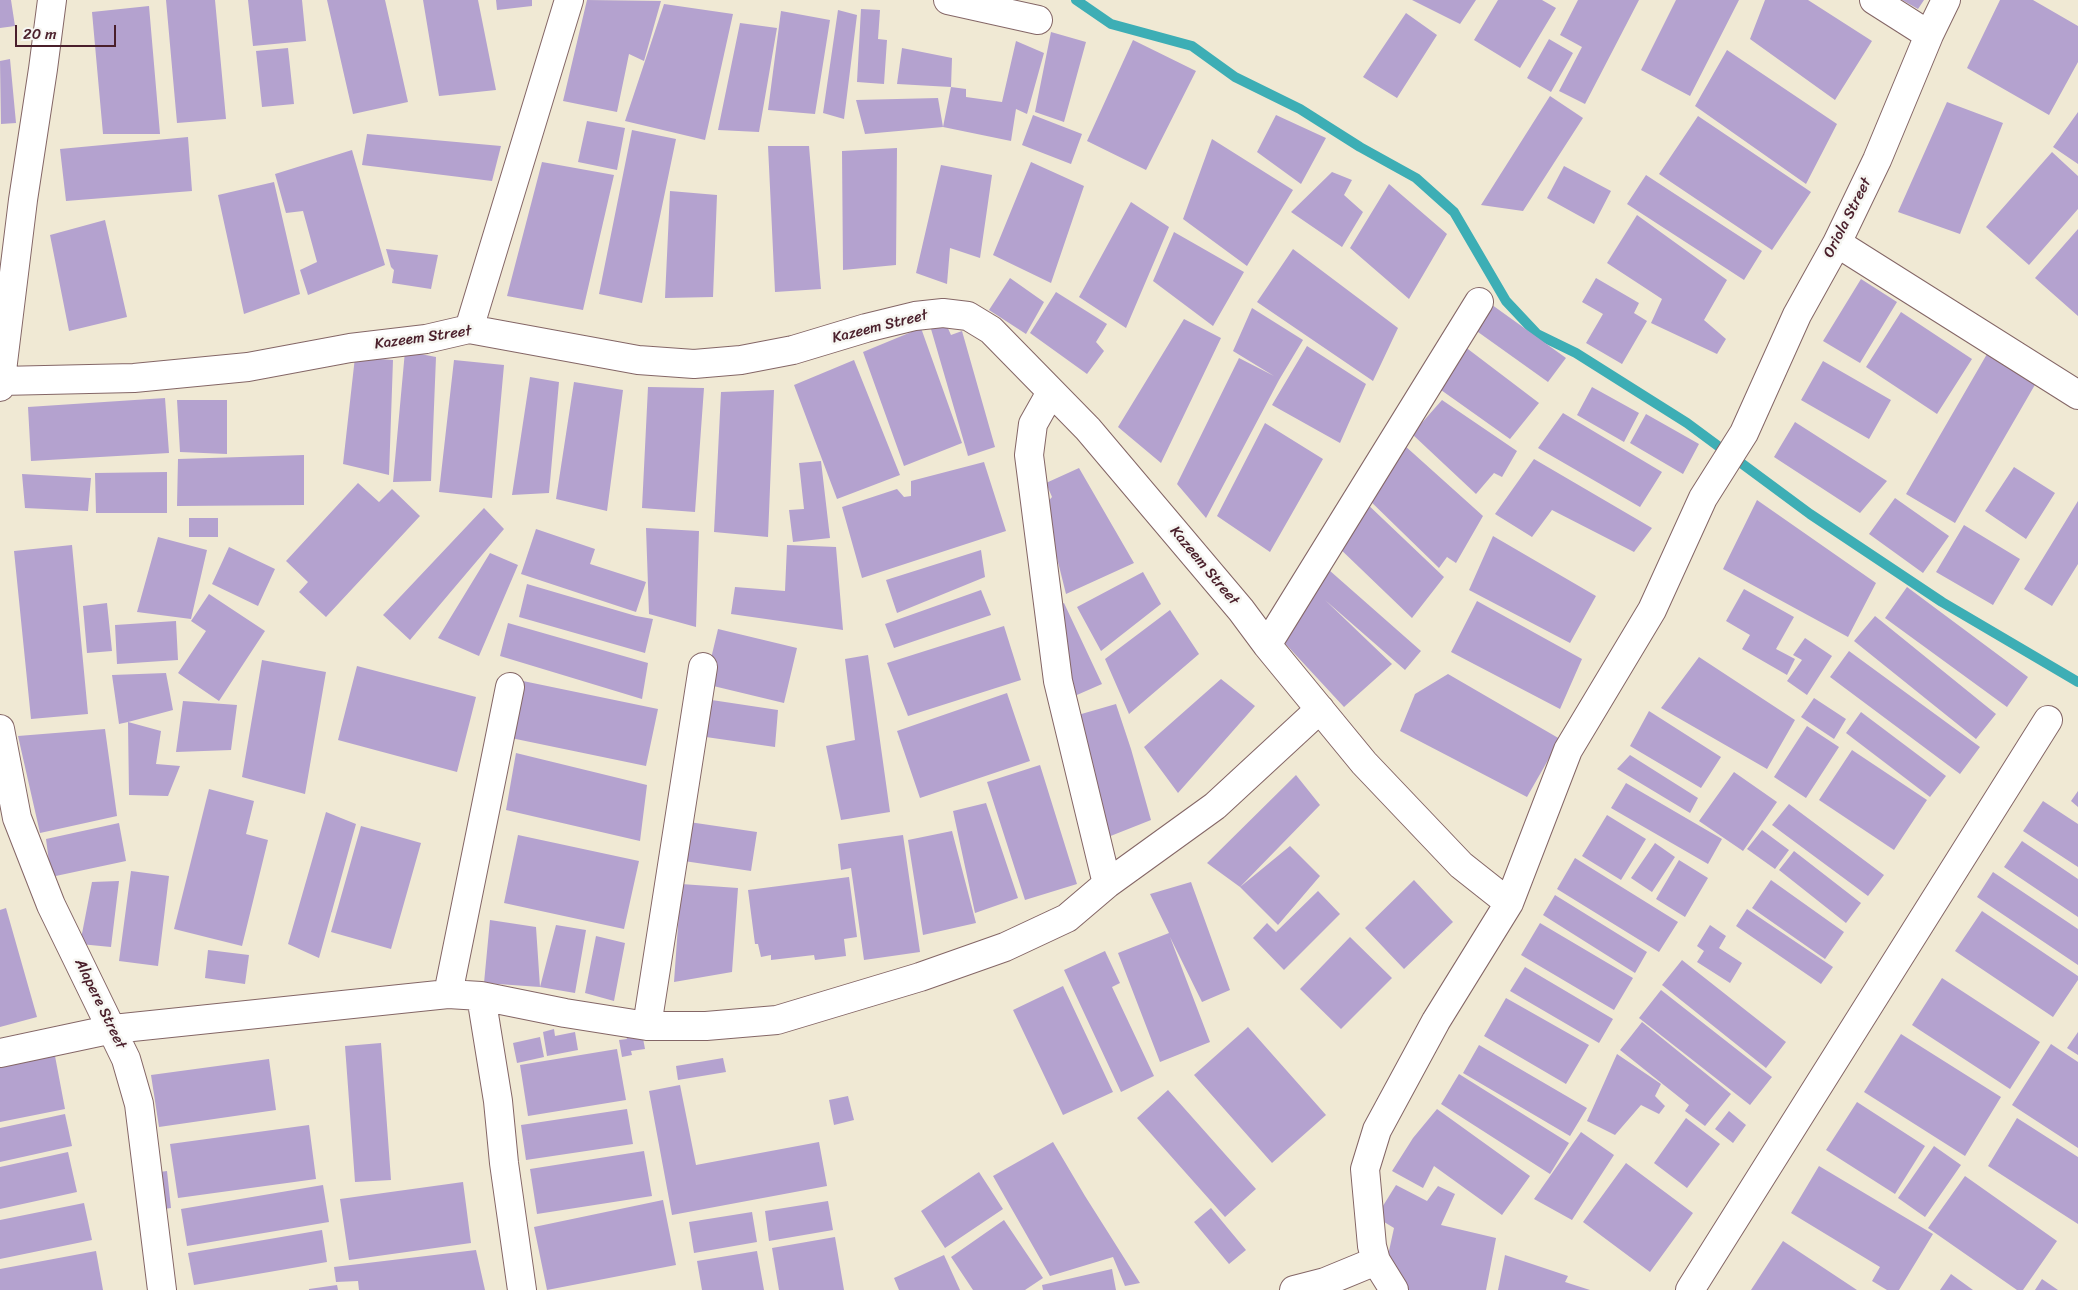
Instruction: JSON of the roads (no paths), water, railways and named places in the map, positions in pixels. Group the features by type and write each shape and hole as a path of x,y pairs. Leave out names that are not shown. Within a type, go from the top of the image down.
{"street":[{"path":"0,387 22,200 44,69 52,0"},
{"path":"469,329 569,0"},
{"path":"948,0 1038,20"},
{"path":"1874,0 1929,35"},
{"name":"Oriola Street","path":"1376,1261 1372,1246 1365,1169 1376,1130 1436,1021 1509,903 1568,750 1652,610 1703,498 1744,433 1797,315 1837,243 1877,160 1929,35 1946,0"},
{"path":"1837,243 2078,395"},
{"path":"1267,645 1479,302"},
{"name":"Kazeem Street","path":"0,381 134,378 248,367 350,348 426,339 469,329 638,360 694,364 741,360 793,350 866,328 916,316 943,313 968,316 991,330 1088,429 1241,610 1267,645 1364,763 1455,858 1509,903"},
{"path":"1051,392 1033,424 1029,455 1058,680 1107,884"},
{"path":"647,1026 703,667"},
{"path":"448,994 510,687"},
{"path":"0,1053 113,1028 448,994 481,996 565,1013 647,1026 706,1026 777,1020 920,977 1005,947 1067,918 1107,884 1215,806 1320,709"},
{"path":"1690,1290 2048,720"},
{"name":"Alapere Street","path":"0,729 17,818 51,905 113,1028 126,1059 139,1104 162,1290"},
{"path":"481,996 498,1101 504,1163 522,1290"},
{"path":"1294,1290 1325,1282 1376,1261 1394,1290"}],"waterway":[{"path":"1076,0 1111,24 1192,46 1235,77 1300,109 1360,147 1416,178 1454,212 1506,301 1537,334 1576,353 1687,423 1810,514 1942,602 2078,682"}]}
